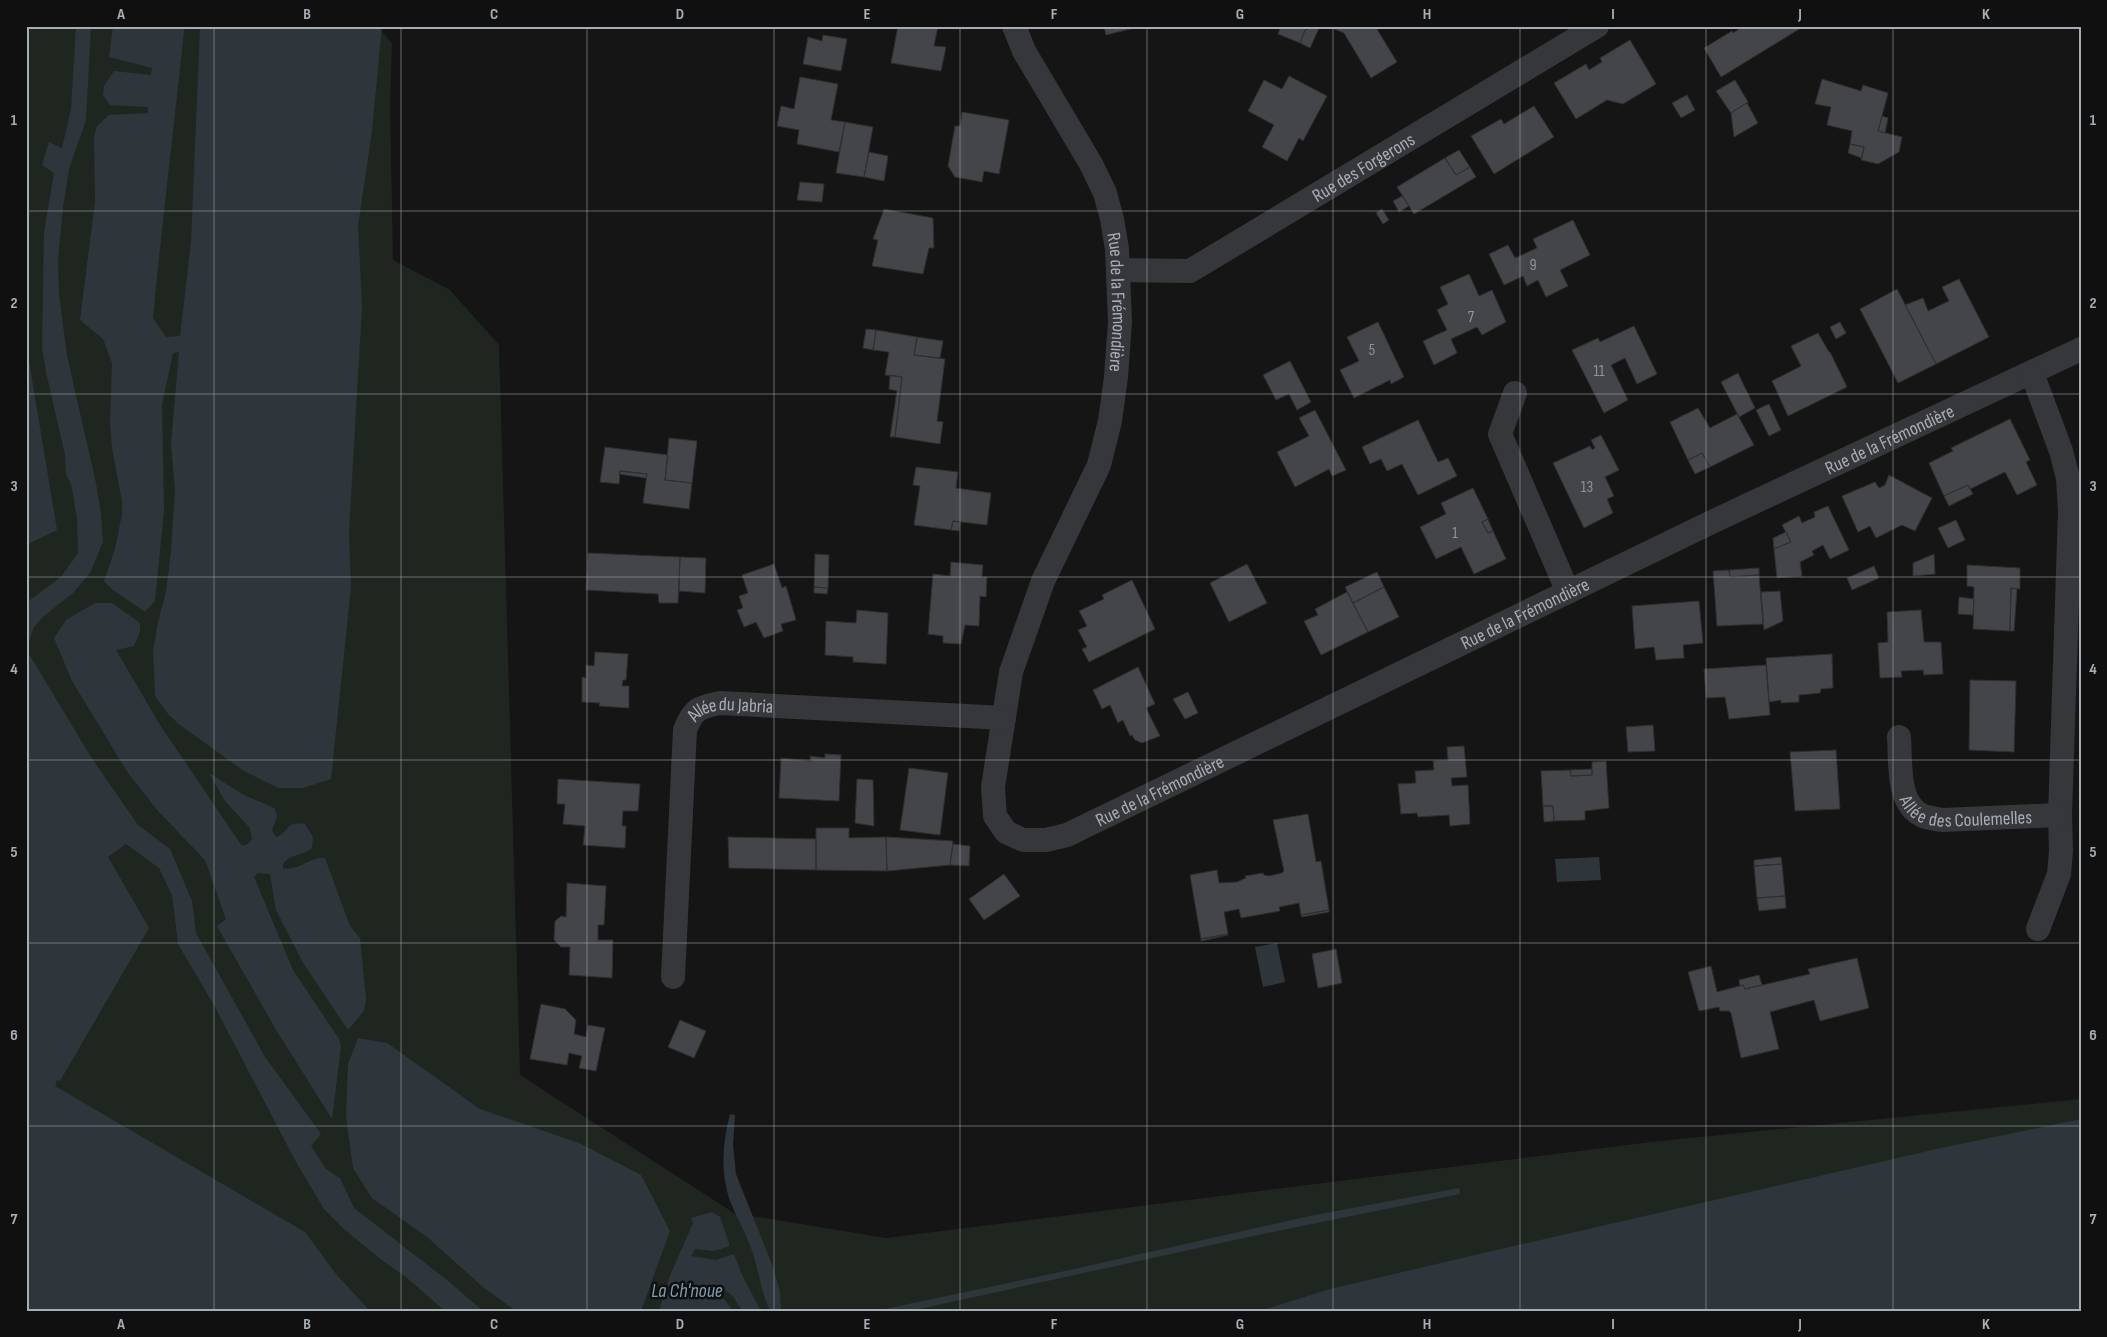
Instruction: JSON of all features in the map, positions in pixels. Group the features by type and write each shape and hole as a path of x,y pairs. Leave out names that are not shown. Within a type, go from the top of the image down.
{"street":[{"name":"Rue de la Frémondière","path":"1014,26 1024,51 1091,164 1105,193 1117,249 1120,322 1110,422 1099,465 1043,581 1011,672 993,787 995,816 1006,832 1024,840 1046,840 1067,835 1568,592 2081,349"},
{"name":"Rue des Forgerons","path":"1118,270 1190,270 1597,26"},
{"name":"Allée des Coulemelles","path":"2032,373 2061,451 2068,478 2070,511 2060,815 2061,851 2059,874 2038,929"},
{"path":"1515,393 1500,434 1568,592"},
{"name":"Allée du Jabria","path":"673,977 685,730 690,715 701,707 720,703 1004,718"},
{"name":"Allée des Coulemelles","path":"1899,737 1904,792 1911,807 1924,816 1942,820 2060,815"}],"shaded area":[{"path":"26,26 377,26 392,43 390,106 393,260 450,290 499,345 520,1075 734,1213 886,1238 1651,1142 2081,1099 2081,1311 26,1311"}],"water":[{"path":"76,26 91,26 86,120 69,169 58,260 59,294 67,356 96,483 103,542 90,573 74,592 44,616 34,627 26,649 26,603 61,577 78,553 77,518 71,484 66,474 65,455 42,348 44,233 54,173 42,165 49,142 62,148 71,109"},
{"path":"113,26 186,26 153,318 166,337 180,336 191,242 200,26 382,26 372,131 358,226 362,307 349,531 351,587 331,779 303,788 278,788 244,771 180,725 169,715 155,696 153,651 166,592 171,551 175,490 171,444 179,352 173,353 162,405 164,510 155,601 145,612 113,590 104,581 115,549 122,514 122,502 112,448 110,423 112,363 103,339 80,320 95,201 94,137 97,126 109,115 148,113 148,107 110,105 103,95 104,86 114,71 151,75 152,68 109,57"},
{"path":"26,343 57,530 26,545"},
{"path":"95,603 112,603 140,623 140,632 134,646 116,650 160,725 242,846 248,844 252,839 250,828 225,801 209,773 242,794 274,808 277,817 272,830 276,837 293,824 305,824 313,837 312,848 289,858 283,868 294,868 314,859 325,858 350,926 360,938 366,999 364,1011 348,1030 302,961 276,910 270,874 258,873 254,877 293,970 339,1039 341,1047 332,1119 275,1028 217,926 226,919 205,860 158,811 128,773 72,681 54,638 66,620"},
{"path":"26,649 91,757 138,825 170,849 192,901 196,933 265,1057 321,1134 311,1146 326,1169 340,1178 354,1208 447,1280 483,1311 445,1311 406,1277 345,1230 324,1209 296,1162 215,1007 178,944 172,895 159,868 126,844 108,857 149,928 60,1081 57,1080 55,1086 305,1232 336,1274 370,1311 26,1311"},
{"path":"1599,857 1601,880 1557,882 1555,859"},
{"path":"1277,943 1285,982 1263,987 1255,947"},
{"path":"358,1038 387,1043 480,1109 579,1143 641,1175 670,1231 641,1311 516,1311 484,1288 427,1237 372,1198 353,1168 346,1117 348,1064"},
{"path":"730,1114 735,1115 733,1145 736,1174 773,1267 780,1292 781,1311 770,1311 751,1248 731,1204 726,1187 724,1156"},
{"path":"2081,1119 2081,1311 1260,1311 1330,1289 1505,1248 1941,1148"},
{"path":"1459,1188 1460,1194 1253,1236 910,1311 875,1311 1310,1216"},
{"name":"La Ch'noue","path":"712,1212 720,1217 730,1246 714,1251 695,1249 691,1256 716,1260 734,1254 742,1275 761,1311 742,1311 732,1295 716,1285 709,1290 725,1300 733,1311 659,1311 669,1278 693,1223 691,1218"}],"building":[{"path":"898,26 938,26 934,46 946,47 941,71 891,63"},
{"path":"1104,26 1142,26 1106,35"},
{"path":"1281,26 1315,26 1305,30 1300,43 1278,34"},
{"path":"1320,26 1310,48 1300,43 1305,30"},
{"path":"1327,26 1375,26 1397,62 1371,78 1344,33"},
{"path":"1744,26 1800,26 1801,28 1721,77 1704,48"},
{"path":"823,35 847,39 841,71 803,64 808,37 822,41"},
{"path":"1630,40 1656,84 1623,104 1607,100 1576,119 1554,83 1586,64 1589,70 1602,62 1600,58"},
{"path":"1289,76 1327,96 1303,141 1299,138 1287,161 1262,147 1274,125 1248,111 1264,80 1282,89"},
{"path":"800,77 838,84 831,120 845,122 839,152 797,144 799,130 777,126 781,106 794,109"},
{"path":"1822,79 1861,91 1863,85 1888,93 1878,131 1902,137 1899,152 1878,164 1861,160 1864,147 1850,144 1852,131 1827,125 1831,107 1815,104"},
{"path":"1735,80 1748,102 1731,113 1716,91"},
{"path":"1687,95 1695,110 1681,118 1672,103"},
{"path":"1747,103 1758,123 1734,137 1731,113"},
{"path":"1534,106 1554,137 1494,174 1471,136 1501,119 1504,124"},
{"path":"962,112 1009,120 999,174 984,171 982,182 955,177 948,166 955,126 960,126"},
{"path":"1882,116 1888,118 1885,133 1878,131"},
{"path":"845,122 873,127 864,177 836,173"},
{"path":"1850,144 1864,147 1862,158 1848,153"},
{"path":"1459,150 1470,167 1456,175 1445,158"},
{"path":"869,152 888,156 884,181 864,177"},
{"path":"1445,158 1456,175 1470,167 1476,177 1414,214 1397,187"},
{"path":"800,182 824,184 822,202 797,200"},
{"path":"1402,196 1409,206 1399,212 1393,201"},
{"path":"884,209 933,218 934,248 929,248 923,274 872,266 878,240 873,239"},
{"path":"1382,209 1389,220 1383,224 1376,213"},
{"path":"1573,220 1590,255 1560,270 1568,286 1546,297 1538,280 1527,286 1523,276 1504,285 1489,254 1508,245 1515,258 1537,248 1533,239"},
{"path":"1469,274 1479,296 1492,290 1506,322 1482,335 1477,327 1451,339 1457,353 1434,365 1423,341 1447,330 1437,310 1448,304 1440,287"},
{"path":"1959,279 1989,337 1936,364 1905,305 1923,298 1928,311 1949,301 1942,287"},
{"path":"1897,289 1936,364 1898,383 1860,309"},
{"path":"1378,322 1404,377 1391,384 1390,380 1354,398 1340,370 1359,361 1347,337"},
{"path":"1840,322 1846,333 1836,339 1830,327"},
{"path":"1634,326 1657,374 1637,384 1625,358 1611,365 1628,400 1604,413 1572,350 1598,338 1600,342"},
{"path":"866,329 876,330 873,350 863,348"},
{"path":"876,330 917,337 914,355 945,359 937,421 943,422 940,444 895,437 902,377 885,375 889,352 873,350"},
{"path":"1818,333 1830,352 1847,387 1788,416 1772,381 1801,366 1791,346"},
{"path":"917,337 943,341 940,358 914,355"},
{"path":"1290,361 1311,402 1297,410 1289,394 1276,400 1263,375"},
{"path":"1738,373 1755,408 1739,417 1721,382"},
{"path":"890,375 902,377 895,437 890,437 897,391 889,389"},
{"path":"1769,404 1781,430 1769,436 1756,410"},
{"path":"1698,408 1710,428 1737,414 1754,445 1710,467 1702,453 1688,460 1670,422"},
{"path":"1315,410 1346,470 1332,476 1329,469 1295,487 1277,452 1309,436 1299,418"},
{"path":"2010,419 2030,460 2026,462 2037,485 2017,495 2005,472 1970,489 1968,485 1944,496 1929,463 1953,451 1951,448"},
{"path":"1418,420 1438,462 1448,458 1457,476 1418,495 1402,464 1387,471 1381,459 1370,464 1362,447"},
{"path":"1601,435 1619,470 1605,477 1614,496 1607,499 1613,513 1584,528 1553,463 1590,446 1592,450 1595,448 1591,440"},
{"path":"669,438 697,441 692,483 665,480"},
{"path":"605,447 668,455 665,480 692,483 689,509 643,503 647,474 620,471 619,484 600,482"},
{"path":"1702,453 1710,467 1695,474 1688,460"},
{"path":"916,467 958,472 956,488 991,493 987,525 953,521 951,530 914,525 920,486 913,485"},
{"path":"620,471 647,474 646,478 619,474"},
{"path":"1889,475 1932,498 1915,531 1902,525 1876,538 1870,526 1858,532 1842,496 1875,482 1879,488 1885,485"},
{"path":"1968,485 1973,494 1949,506 1944,496"},
{"path":"1473,488 1488,519 1482,522 1488,533 1493,531 1506,559 1474,574 1461,547 1436,559 1420,527 1446,514 1441,503"},
{"path":"1828,506 1849,550 1830,559 1823,545 1812,551 1814,555 1800,562 1802,576 1777,578 1774,549 1791,542 1782,525 1799,516 1802,523 1815,517 1814,512"},
{"path":"1488,519 1493,531 1488,533 1482,522"},
{"path":"1956,520 1965,540 1948,548 1938,528"},
{"path":"953,521 960,522 959,531 951,530"},
{"path":"1786,532 1791,542 1774,549 1773,538"},
{"path":"588,553 680,557 678,603 659,603 658,594 586,590"},
{"path":"815,554 829,555 828,588 814,587"},
{"path":"1934,554 1935,574 1913,576 1913,563"},
{"path":"680,557 706,558 705,593 679,591"},
{"path":"951,562 983,565 982,577 987,577 986,597 980,596 979,626 965,625 961,644 943,643 943,636 928,634 933,574 950,576"},
{"path":"774,564 782,588 786,586 796,620 781,624 783,631 764,638 756,622 744,627 737,610 743,608 739,596 748,593 742,575"},
{"path":"1247,564 1267,603 1229,622 1210,583"},
{"path":"1967,565 2020,568 2020,589 2011,588 2010,631 1973,629 1974,587 1967,586"},
{"path":"1874,566 1879,578 1852,590 1847,578"},
{"path":"1759,568 1759,575 1730,577 1729,570"},
{"path":"1729,570 1730,577 1759,575 1763,624 1717,626 1713,571"},
{"path":"1377,572 1384,587 1353,603 1345,587"},
{"path":"1132,580 1155,629 1089,662 1082,649 1087,647 1078,630 1087,626 1079,611 1104,599 1102,595"},
{"path":"814,587 828,588 827,594 814,593"},
{"path":"1384,587 1399,617 1368,632 1353,603"},
{"path":"2011,588 2017,589 2014,631 2010,631"},
{"path":"1780,591 1783,621 1764,630 1761,592"},
{"path":"1347,592 1368,632 1321,655 1304,621 1318,615 1315,609"},
{"path":"1959,597 1974,599 1973,615 1958,614"},
{"path":"1699,601 1703,643 1683,645 1684,658 1656,660 1654,647 1635,649 1632,606"},
{"path":"857,610 888,613 886,664 853,662 853,657 825,655 826,621 856,623"},
{"path":"1921,610 1924,642 1941,642 1943,674 1924,675 1923,670 1901,671 1902,677 1880,678 1878,643 1888,642 1887,612"},
{"path":"595,652 628,654 626,680 623,680 622,686 629,686 629,708 599,706 600,703 582,702 582,677 586,678 586,665 594,666"},
{"path":"1832,654 1833,688 1821,689 1820,693 1799,695 1799,702 1781,703 1781,700 1769,702 1766,658"},
{"path":"1766,665 1770,715 1729,719 1725,697 1706,698 1704,669"},
{"path":"1138,667 1155,704 1146,708 1160,736 1142,743 1135,740 1132,735 1130,736 1123,720 1118,723 1110,705 1102,709 1093,690"},
{"path":"1970,680 2016,681 2014,752 1969,750"},
{"path":"1188,692 1198,713 1185,719 1173,699"},
{"path":"1653,725 1655,751 1628,752 1626,727"},
{"path":"1464,746 1467,777 1451,778 1452,786 1468,785 1470,824 1450,826 1449,815 1418,817 1417,813 1401,814 1398,784 1416,783 1415,771 1434,770 1433,761 1448,760 1447,747"},
{"path":"1836,750 1840,809 1795,811 1790,752"},
{"path":"825,754 841,755 839,801 779,798 781,758 811,761 810,756 825,758"},
{"path":"1606,761 1609,808 1585,811 1585,820 1554,821 1553,806 1543,806 1541,771 1570,770 1571,776 1592,775 1592,762"},
{"path":"909,768 948,773 940,835 900,830"},
{"path":"1592,769 1592,775 1571,776 1570,770"},
{"path":"558,779 640,784 638,811 623,811 622,826 626,826 625,848 583,845 585,826 563,824 565,804 557,804"},
{"path":"857,779 873,780 874,826 855,823"},
{"path":"1543,806 1553,806 1554,821 1544,822"},
{"path":"1308,814 1316,862 1321,861 1329,910 1301,915 1299,903 1279,907 1280,911 1241,918 1239,909 1224,912 1228,934 1201,939 1190,875 1217,870 1219,883 1237,882 1246,878 1245,876 1263,873 1269,876 1282,873 1284,871 1273,820"},
{"path":"816,828 849,828 849,838 886,837 887,871 816,870"},
{"path":"728,837 816,839 816,870 729,868"},
{"path":"886,837 953,841 950,865 887,871"},
{"path":"953,844 970,846 969,866 950,865"},
{"path":"1781,857 1782,864 1754,866 1754,860"},
{"path":"1782,864 1785,896 1757,898 1754,866"},
{"path":"1004,874 1020,896 984,920 969,899"},
{"path":"567,883 606,886 604,925 598,925 598,940 613,940 612,978 569,975 570,947 561,947 554,940 555,921 561,916 566,917"},
{"path":"1785,896 1786,908 1759,911 1757,898"},
{"path":"1329,910 1329,912 1302,917 1301,915"},
{"path":"1228,935 1201,941 1201,939"},
{"path":"1336,949 1342,983 1318,988 1312,954"},
{"path":"1857,958 1869,1008 1820,1021 1814,1000 1770,1012 1779,1049 1741,1058 1731,1013 1729,1011 1720,1011 1719,1007 1699,1011 1688,972 1711,966 1717,992 1743,985 1745,989 1810,974 1808,969"},
{"path":"1759,975 1762,985 1745,989 1743,985 1740,986 1739,980"},
{"path":"541,1004 565,1009 576,1020 574,1034 586,1037 588,1025 605,1028 596,1071 579,1068 582,1056 569,1053 567,1065 530,1059"},
{"path":"680,1020 706,1031 694,1058 668,1047"}]}
